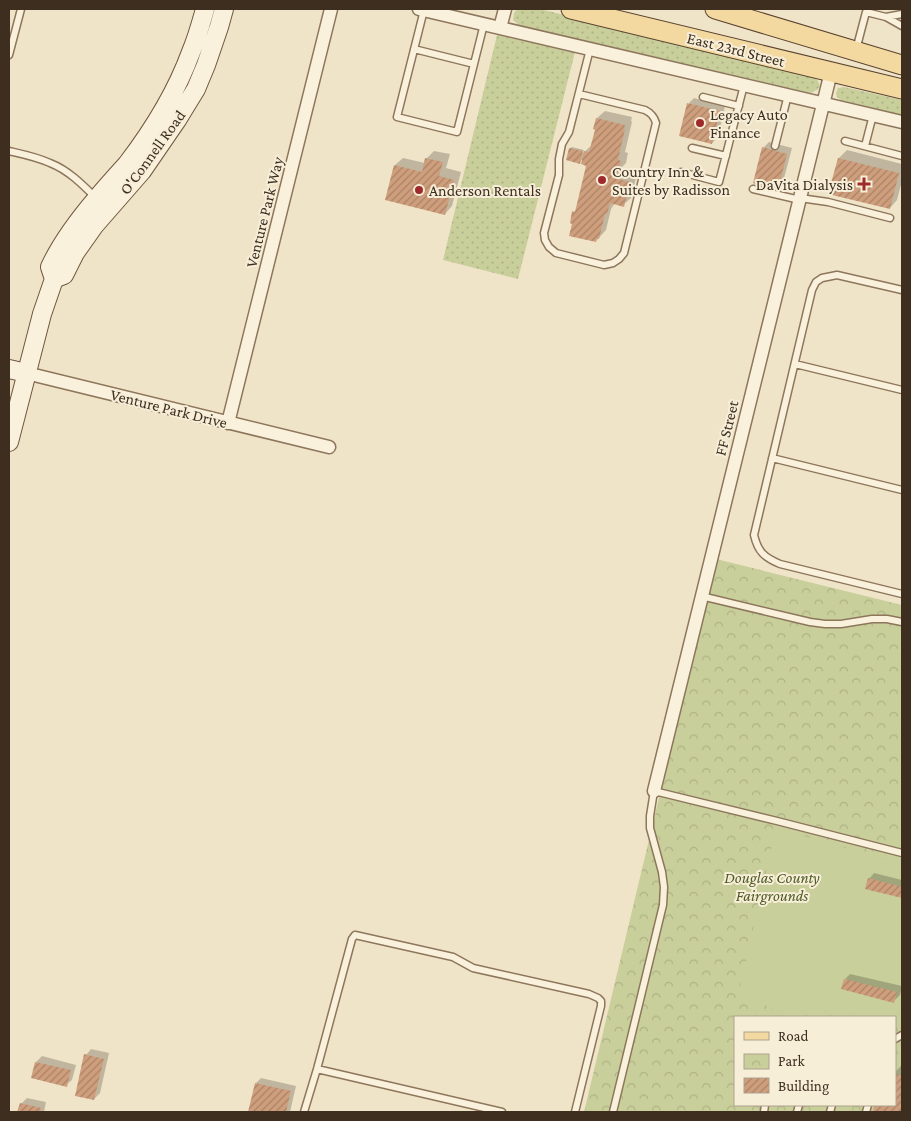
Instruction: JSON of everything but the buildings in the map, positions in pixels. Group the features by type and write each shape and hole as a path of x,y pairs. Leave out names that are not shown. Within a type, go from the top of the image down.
{"main road":[{"name":"East 23rd Street","path":"571,9 902,89"},
{"name":"East 23rd Street","path":"715,9 902,65"},
{"path":"674,34 704,32 842,61 851,59 856,51"}],"street":[{"name":"O'Connell Road","path":"9,442 42,314 54,279 50,267 76,224 130,159 157,121 182,76 205,9"},
{"name":"O'Connell Road","path":"54,279 64,274 75,253 94,226 142,172 177,120 196,89 204,71 224,9"},
{"name":"Venture Park Way","path":"228,423 331,9"},
{"path":"421,9 902,122"},
{"path":"500,28 505,9"},
{"name":"FF Street","path":"654,792 831,72"},
{"name":"Venture Park Drive","path":"9,369 329,447"}],"lane":[{"path":"9,55 21,9"},
{"path":"421,9 414,49 397,117 457,132 484,24"},
{"path":"856,51 866,12 886,18 902,26"},
{"path":"886,18 902,14"},
{"path":"414,49 474,64"},
{"path":"578,94 645,110 655,118 656,123 624,253 620,259 604,265 556,253 549,247 544,233 559,175 559,159 562,144 569,132 578,94 590,49"},
{"path":"681,172 719,182 744,85"},
{"path":"776,146 788,95"},
{"path":"703,97 739,106"},
{"path":"865,146 873,115"},
{"path":"845,141 902,156"},
{"path":"692,148 726,156"},
{"path":"9,151 39,159 61,168 97,198"},
{"path":"753,189 800,199 828,202 890,218"},
{"path":"902,290 837,275 822,278 816,282 812,290 754,535 755,542 766,558 780,564 902,594"},
{"path":"795,364 902,390"},
{"path":"772,458 902,490"},
{"path":"702,596 825,624 841,624 872,619 902,622"},
{"path":"613,1112 663,905 663,880 650,828 654,792 902,853"},
{"path":"304,1112 352,939 355,935 453,957 474,968 589,994 598,998 601,1001 601,1006 576,1112"},
{"path":"317,1069 502,1112"}],"green space":[{"path":"517,9 540,9 814,77 820,86 817,90 810,93 519,25 513,20"},
{"path":"497,35 575,52 518,279 443,260"},
{"path":"844,87 902,100 902,115 841,100 837,97 836,93 838,88"},
{"name":"Douglas County Fairgrounds","path":"716,559 902,605 902,1112 584,1112"},
{"path":"776,828 902,864 902,1025 896,1023 896,1016 858,1016 835,1012 773,1009 739,992"}],"place":[{"name":"Legacy Auto Finance","path":"700,123"},
{"name":"Country Inn & Suites by Radisson","path":"602,180"},
{"name":"DaVita Dialysis","path":"864,184"},
{"name":"Anderson Rentals","path":"419,190"}]}
